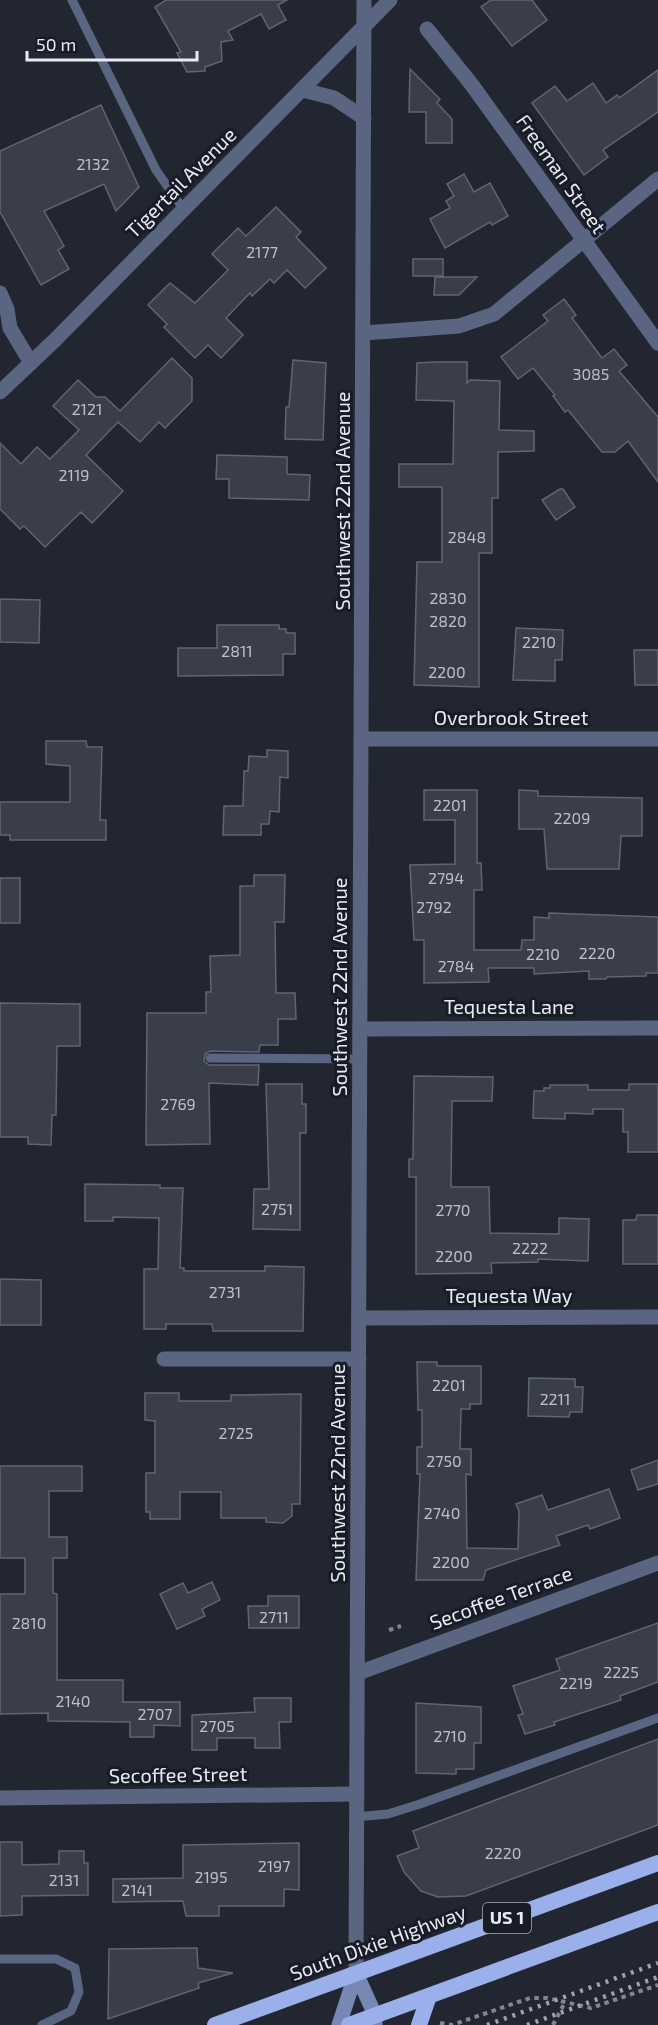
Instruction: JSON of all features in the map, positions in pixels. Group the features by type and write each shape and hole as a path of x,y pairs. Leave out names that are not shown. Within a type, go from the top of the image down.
{"highway":[{"name":"South Dixie Highway","path":"215,2025 658,1863"},
{"name":"US 1","path":"350,2025 375,2020 429,1996 658,1912"},
{"path":"419,2025 429,1996"}],"main road":[{"name":"Southwest 22nd Avenue","path":"356,1973 375,2020"},
{"name":"Southwest 22nd Avenue","path":"339,2025 356,1973"}],"street":[{"name":"Southwest 22nd Avenue","path":"356,1973 363,739 364,0"},
{"name":"Tigertail Avenue","path":"0,392 184,210 390,0"},
{"name":"Freeman Street","path":"427,29 472,85 658,343"},
{"path":"303,90 334,98 363,118"},
{"path":"364,333 459,326 483,319 502,308 582,239 658,179"},
{"path":"0,293 7,309 5,325 31,363"},
{"name":"Overbrook Street","path":"363,739 658,739"},
{"name":"Tequesta Lane","path":"360,1029 658,1028"},
{"name":"Tequesta Way","path":"359,1318 658,1317"},
{"path":"164,1359 359,1359"},
{"name":"Secoffee Terrace","path":"358,1673 658,1563"},
{"name":"Secoffee Street","path":"0,1798 356,1794"}],"lane":[{"path":"72,0 156,170 184,210"},
{"path":"210,1058 361,1059"},
{"path":"356,1817 388,1814 420,1804 658,1718"},
{"path":"0,1959 56,1959 75,1968 79,1992 71,2011 42,2025"}],"path":[{"path":"389,1629 401,1626"},
{"path":"438,2022 452,2025 530,1998 547,1998 582,2007 601,2006 658,1985"},
{"path":"553,2025 565,2002"}],"building":[{"path":"166,0 287,0 278,5 286,20 269,29 261,14 228,31 233,40 221,42 222,61 205,67 205,71 187,72 177,53 181,52 155,7"},
{"path":"491,0 532,0 547,20 512,46 481,7"},
{"path":"410,69 440,99 437,103 452,119 452,143 426,143 426,112 409,112"},
{"path":"658,70 658,112 603,150 608,157 584,175 532,103 555,86 567,101 593,83 606,103 617,95 619,98"},
{"path":"101,105 139,187 116,211 104,184 44,211 64,246 58,250 69,269 41,285 0,212 0,151"},
{"path":"464,174 474,192 490,183 508,216 492,225 490,222 445,248 430,219 450,208 446,201 454,196 447,184"},
{"path":"276,207 301,232 296,237 326,268 305,288 287,270 274,283 270,279 252,296 250,293 226,318 243,335 221,358 208,345 195,358 164,327 167,324 148,305 170,283 195,303 228,270 212,254 238,228 246,236"},
{"path":"413,259 443,259 443,276 413,276"},
{"path":"435,277 477,277 459,295 434,295"},
{"path":"564,299 576,315 572,318 602,358 614,349 627,365 619,371 658,417 658,482 628,441 615,452 602,452 568,410 565,412 553,396 555,395 533,368 518,379 501,357 548,321 543,315"},
{"path":"172,358 192,378 192,401 165,428 159,422 140,442 118,422 86,455 123,491 92,523 81,512 45,547 24,526 20,529 0,509 0,443 21,464 37,447 50,459 79,430 53,406 78,380 96,397 105,397 120,411"},
{"path":"293,360 326,363 323,440 285,439 286,407 289,407"},
{"path":"467,362 467,383 470,380 500,381 499,430 534,431 534,451 498,452 498,498 492,498 492,553 479,553 479,687 414,685 417,562 442,562 442,487 399,487 399,464 453,464 454,401 416,400 417,363"},
{"path":"217,455 287,457 287,474 310,475 309,500 229,498 229,479 216,479"},
{"path":"563,489 575,507 556,520 542,500"},
{"path":"0,599 40,600 39,643 0,642"},
{"path":"217,625 279,625 279,629 286,629 286,633 295,633 295,654 283,654 283,675 178,676 178,648 217,648"},
{"path":"516,628 563,630 562,660 555,660 555,681 513,680"},
{"path":"634,650 658,650 658,685 635,685"},
{"path":"46,741 86,741 87,747 102,747 100,820 106,820 106,840 10,840 10,835 0,835 0,802 70,802 70,766 46,764"},
{"path":"267,750 288,751 288,778 280,777 279,812 270,811 269,824 261,824 261,835 223,835 224,806 243,806 244,771 248,771 249,756 267,757"},
{"path":"424,790 477,790 477,863 481,863 482,890 474,890 474,950 521,950 522,940 534,940 534,917 549,918 549,913 658,917 658,973 646,973 646,976 589,979 589,971 534,974 534,968 488,968 489,982 424,983 424,940 414,940 410,865 455,864 455,820 424,820"},
{"path":"519,790 538,791 538,796 642,798 642,836 621,836 619,869 547,869 544,829 519,829"},
{"path":"254,875 285,875 284,922 275,922 276,993 295,993 296,1019 278,1019 278,1045 260,1045 259,1052 210,1051 205,1054 204,1061 209,1065 259,1065 258,1085 209,1083 210,1144 146,1145 147,1013 206,1013 206,992 211,992 210,956 240,955 240,886 254,886"},
{"path":"0,878 20,878 20,923 0,923"},
{"path":"0,1003 80,1004 80,1046 57,1046 56,1115 52,1115 51,1145 28,1144 28,1137 0,1137"},
{"path":"414,1076 493,1077 492,1101 452,1101 451,1187 489,1187 490,1233 559,1234 559,1218 589,1219 588,1261 538,1259 538,1262 491,1263 492,1273 416,1274 416,1177 409,1177 409,1159 413,1159"},
{"path":"266,1084 302,1084 302,1104 306,1104 306,1133 300,1133 300,1230 253,1229 254,1189 269,1189"},
{"path":"629,1084 658,1084 658,1152 628,1152 628,1132 623,1132 623,1109 593,1109 593,1114 565,1113 565,1119 533,1118 534,1091 544,1091 544,1088 550,1088 550,1085 588,1085 588,1090 629,1090"},
{"path":"85,1184 160,1185 160,1188 183,1188 180,1268 184,1268 184,1271 265,1271 265,1266 304,1267 303,1331 213,1331 212,1324 166,1324 166,1329 144,1329 144,1269 158,1269 159,1218 113,1217 113,1221 85,1221"},
{"path":"637,1215 658,1215 658,1264 623,1264 623,1220 636,1220"},
{"path":"0,1279 41,1280 41,1325 0,1325"},
{"path":"417,1362 437,1362 437,1366 481,1366 481,1404 470,1404 470,1409 461,1409 460,1449 471,1449 471,1475 466,1474 467,1548 518,1549 519,1511 516,1504 542,1495 548,1510 609,1489 620,1518 590,1529 588,1525 556,1536 560,1545 486,1570 483,1580 416,1580 420,1474 417,1474 417,1447 422,1447 422,1410 418,1410"},
{"path":"529,1378 575,1379 575,1387 583,1387 582,1412 570,1412 569,1417 528,1416"},
{"path":"145,1393 179,1393 179,1401 231,1401 231,1395 301,1394 300,1504 292,1504 292,1516 283,1523 266,1522 266,1518 221,1518 221,1492 180,1492 180,1519 150,1519 150,1512 146,1512 146,1473 155,1473 155,1421 145,1420"},
{"path":"658,1460 658,1484 638,1490 631,1470"},
{"path":"0,1466 82,1466 82,1491 49,1491 49,1537 67,1537 67,1558 53,1558 53,1593 57,1594 57,1680 123,1680 123,1702 180,1702 180,1726 154,1725 154,1737 130,1737 130,1722 48,1721 48,1713 0,1714 0,1594 25,1594 25,1558 0,1558"},
{"path":"212,1582 220,1600 202,1609 205,1616 177,1629 160,1594 183,1583 188,1593"},
{"path":"268,1596 299,1596 299,1628 249,1628 248,1606 268,1606"},
{"path":"658,1623 658,1682 620,1696 621,1700 525,1734 518,1715 523,1714 513,1686 560,1670 556,1659"},
{"path":"254,1698 291,1698 291,1722 279,1722 280,1748 255,1748 255,1738 217,1738 217,1750 192,1750 192,1715 255,1712"},
{"path":"416,1703 481,1707 481,1743 474,1743 474,1769 456,1769 456,1774 416,1773"},
{"path":"658,1739 658,1825 466,1896 438,1897 421,1891 404,1872 397,1856 419,1848 413,1831"},
{"path":"0,1842 22,1842 22,1865 59,1864 59,1851 84,1851 84,1863 88,1863 88,1895 22,1896 22,1915 0,1916"},
{"path":"299,1843 299,1890 284,1889 284,1906 219,1906 219,1916 186,1916 183,1901 113,1902 113,1879 183,1878 183,1845"},
{"path":"197,1948 198,1968 233,1973 198,1983 199,1988 108,2019 109,1949"}],"railway":[{"path":"487,2025 658,1963"},
{"path":"527,2025 658,1977"}]}
